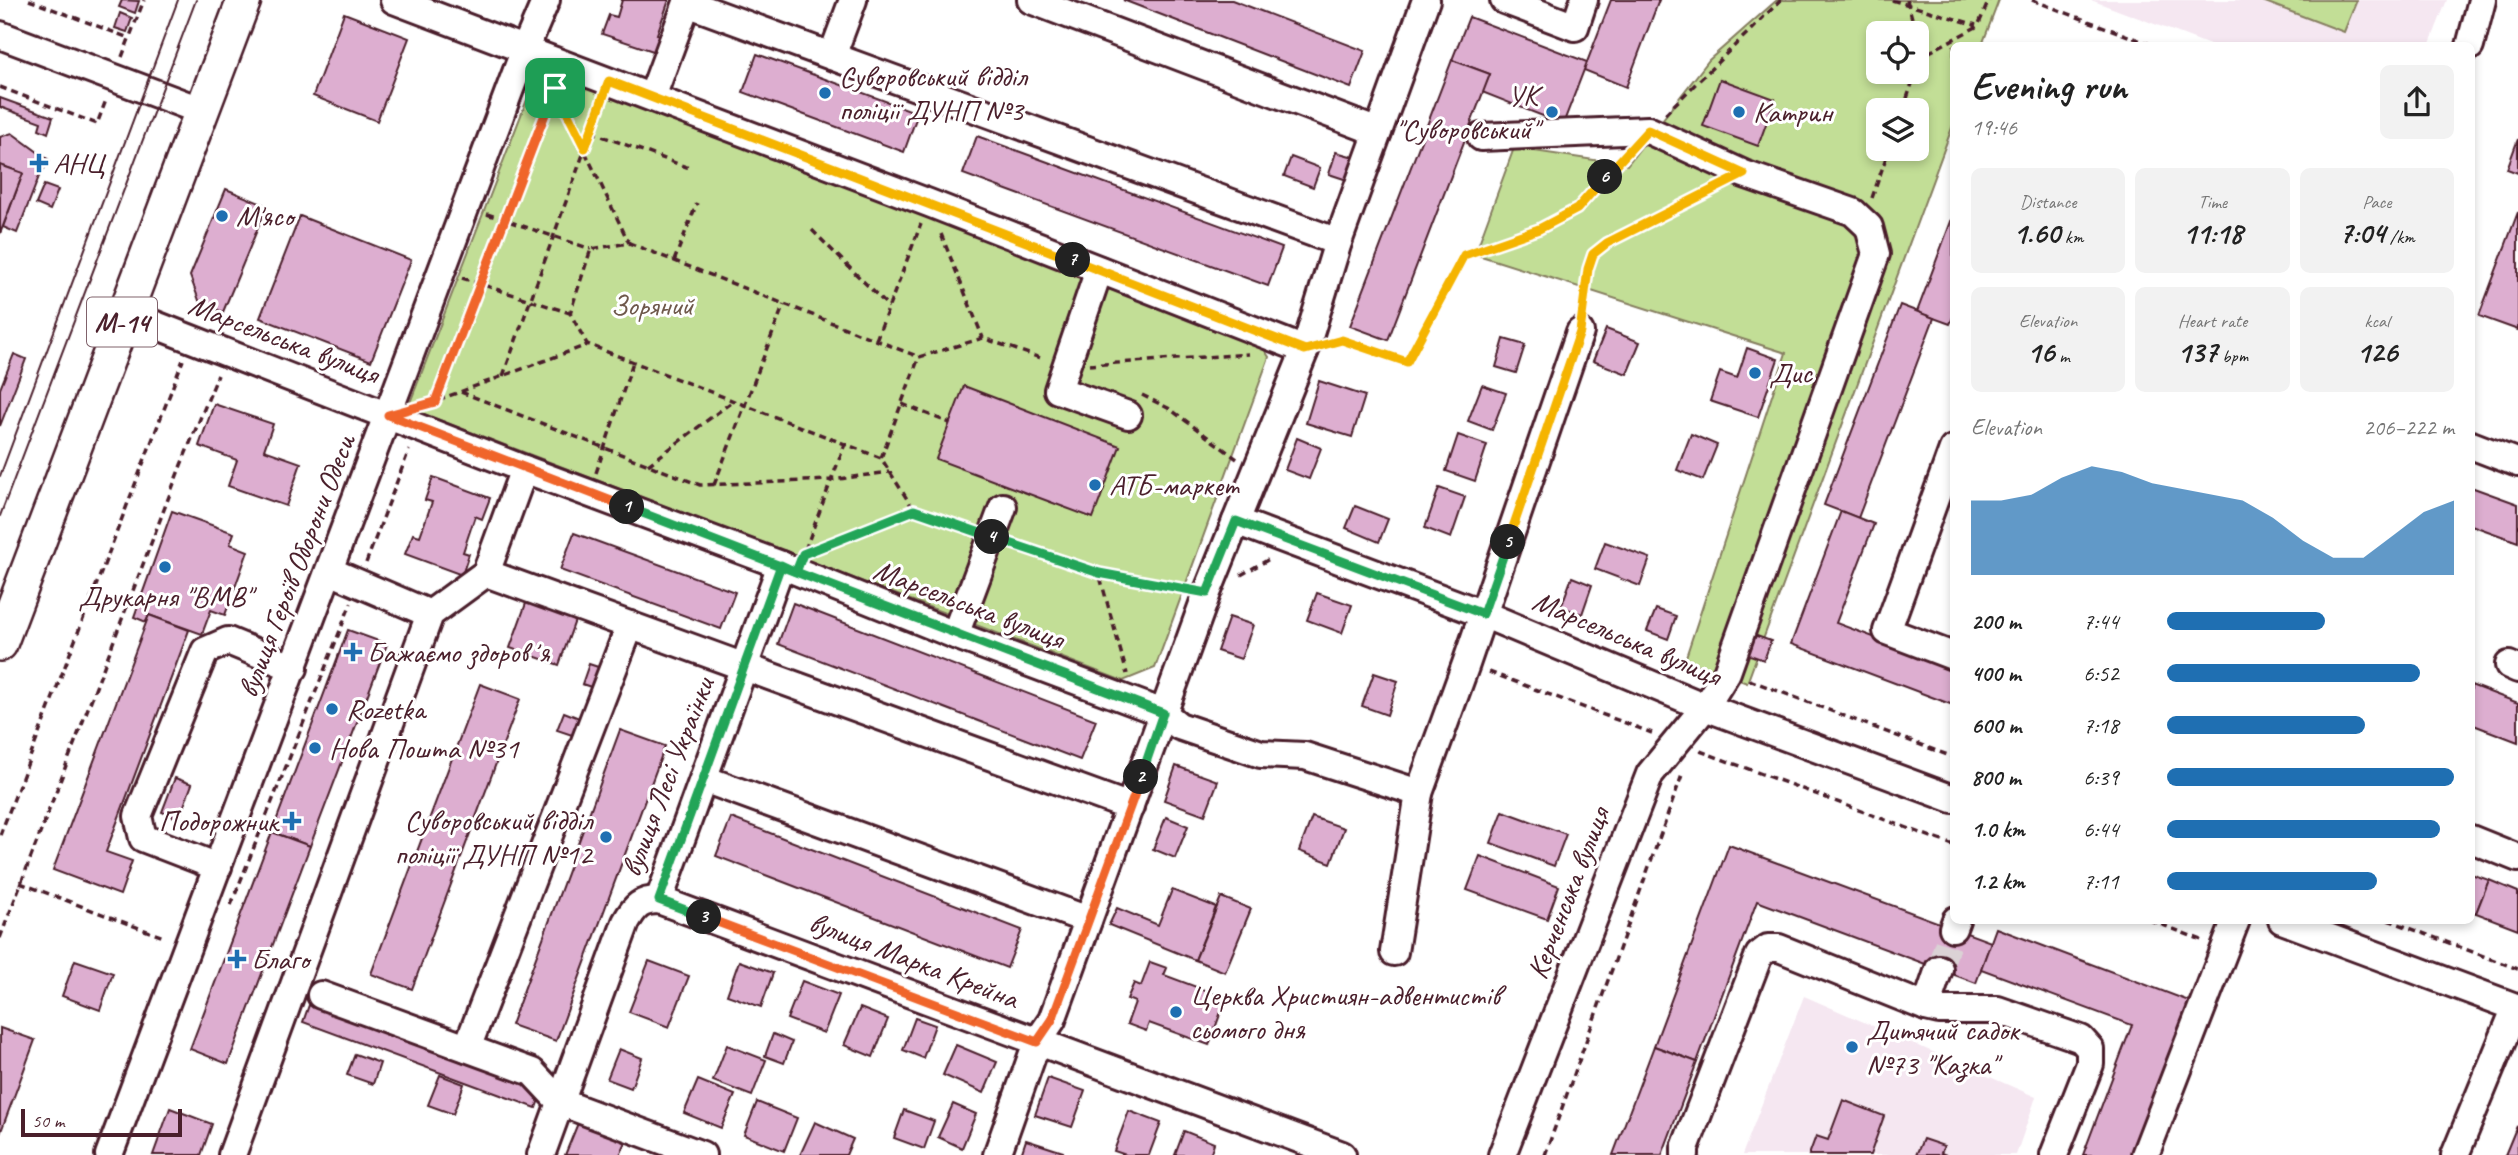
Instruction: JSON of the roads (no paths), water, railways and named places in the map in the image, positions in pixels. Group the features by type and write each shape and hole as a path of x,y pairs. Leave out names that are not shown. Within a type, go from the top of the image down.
{"main road":[{"name":"М-14","path":"0,644 243,0"}],"street":[{"path":"394,0 929,203 1305,350"},
{"name":"вулиця Героїв Оборони Одеси","path":"108,1155 546,0"},
{"path":"832,56 853,0"},
{"path":"1031,0 1378,132"},
{"path":"1504,0 1575,27 1584,0"},
{"path":"2471,42 2482,0"},
{"path":"652,97 688,1 1338,243"},
{"path":"997,1155 1037,1042 1052,1020 1207,593 1305,350 1338,243 1378,132 1417,3"},
{"path":"0,35 202,111"},
{"name":"Керченська вулиця","path":"1481,137 1648,130 1744,174 1853,212 1869,227 1876,254 1727,672 1705,707 1650,774 1502,1155"},
{"path":"1099,270 1058,390 1128,415"},
{"name":"Марсельська вулиця","path":"125,313 1163,713 1178,726 1261,754 1305,756 1419,793"},
{"path":"1394,952 1419,793 1580,332"},
{"path":"2475,446 2518,463"},
{"path":"1950,457 1887,632 1950,655"},
{"path":"232,1155 430,614 486,573 524,469"},
{"path":"956,635 1003,507"},
{"name":"Марсельська вулиця","path":"1236,521 1483,614 1705,707 1950,798"},
{"name":"вулиця Лесі Українки","path":"541,1155 626,922 634,908 646,900 659,900 781,565"},
{"path":"330,571 430,614"},
{"path":"486,573 1130,807"},
{"path":"467,1048 630,625"},
{"path":"218,867 143,838 138,816 205,651 228,642 294,667"},
{"path":"704,779 1088,920"},
{"path":"2475,841 2518,858"},
{"name":"вулиця Марка Крейна","path":"659,900 1342,1155"},
{"path":"2144,1155 2234,924"},
{"path":"2293,924 2517,1007 2455,1155"},
{"path":"1685,1155 1759,954 1768,948 1779,948 1927,1007 1939,1010 1998,1010 2081,1039 2090,1049 2091,1064 2054,1155"},
{"path":"1927,1007 1939,969"},
{"path":"321,995 532,1072 560,1102 702,1155"}],"tunnel":[{"path":"1939,969 1953,928"}],"tram line":[{"path":"0,476 178,0"},
{"path":"0,516 196,0"}],"place":[{"name":"Суворовський відділ поліції ДУНП №3","path":"825,93"},
{"name":"УК \"Суворовський\"","path":"1552,112"},
{"name":"Катрин","path":"1739,112"},
{"name":"АНЦ","path":"39,163"},
{"name":"М'ясо","path":"222,216"},
{"name":"Дис","path":"1755,373"},
{"name":"АТБ-маркет","path":"1095,485"},
{"name":"Друкарня \"ВМВ\"","path":"165,567"},
{"name":"Бажаємо здоровʼя","path":"353,652"},
{"name":"Rozetka","path":"332,709"},
{"name":"Нова Пошта №31","path":"315,748"},
{"name":"Подорожник","path":"292,821"},
{"name":"Суворовський відділ поліції ДУНП №12","path":"606,837"},
{"name":"Благо","path":"237,959"},
{"name":"Церква Християн-адвентистів сьомого дня","path":"1176,1012"},
{"name":"Дитячий садок №73 \"Казка\"","path":"1852,1047"}],"park label":[{"name":"Зоряний","path":"652,305"}]}
